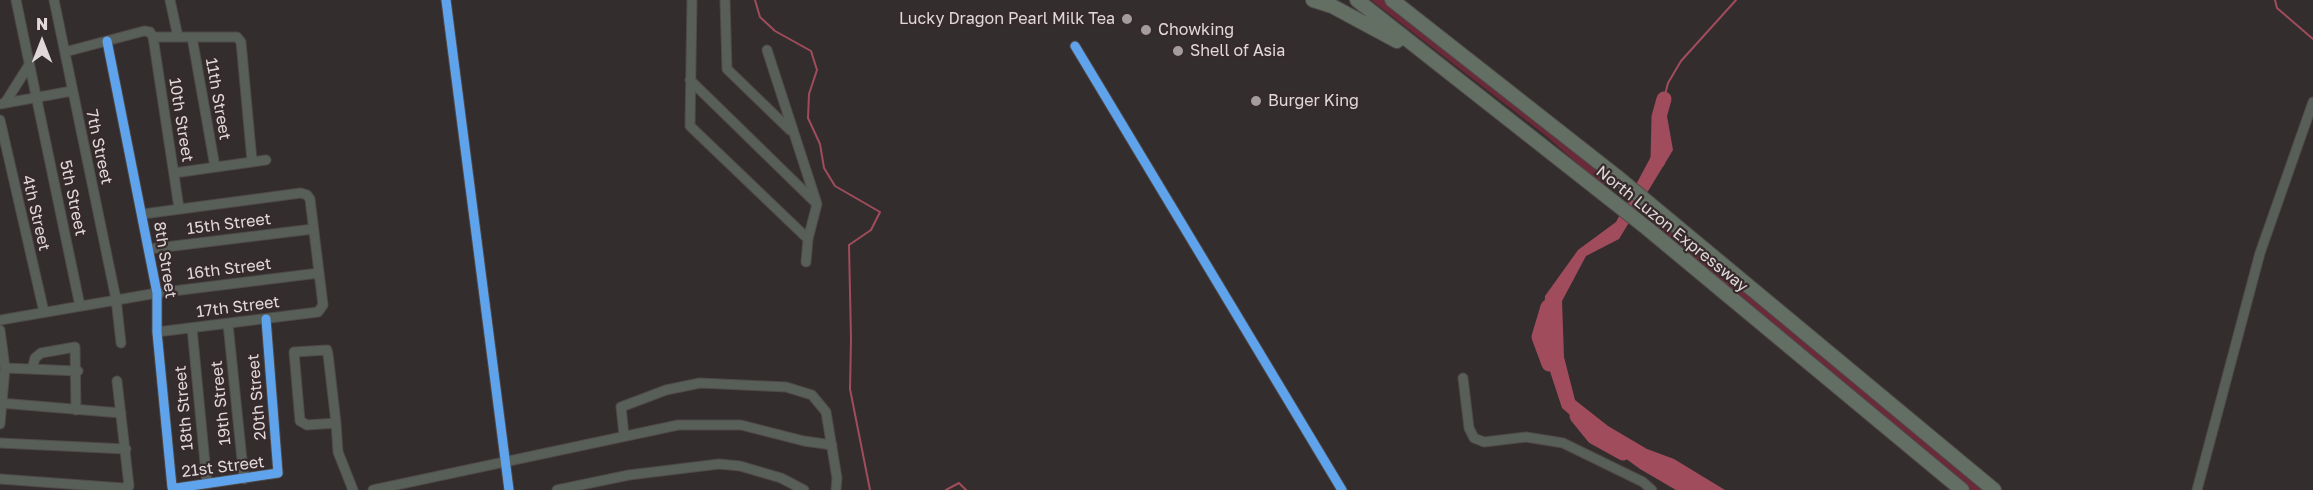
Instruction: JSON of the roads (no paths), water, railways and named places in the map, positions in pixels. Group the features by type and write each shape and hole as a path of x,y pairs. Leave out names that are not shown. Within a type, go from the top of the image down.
{"highway":[{"path":"1313,0 1332,6 1393,38 1511,121"},
{"name":"North Luzon Expressway","path":"1357,0 1648,229 1962,490"},
{"name":"North Luzon Expressway","path":"1392,0 1616,176 1994,490"}],"street":[{"path":"16,0 36,97"},
{"name":"7th Street","path":"54,0 116,299 121,343"},
{"path":"170,0 178,37"},
{"path":"446,0 509,490"},
{"path":"692,0 690,126 808,239"},
{"path":"725,0 727,69 792,131"},
{"path":"65,52 144,31 150,32 153,37 237,37 241,42 252,161"},
{"name":"10th Street","path":"153,37 179,208"},
{"name":"11th Street","path":"192,37 215,167"},
{"name":"8th Street","path":"107,41 157,293 157,332 172,487"},
{"path":"1075,46 1342,490"},
{"path":"767,50 817,204 808,239 806,262"},
{"path":"2,104 29,64"},
{"path":"690,80 817,204"},
{"path":"2,104 72,92"},
{"name":"5th Street","path":"36,97 80,306"},
{"path":"2197,490 2260,253 2313,102"},
{"name":"4th Street","path":"0,120 44,312"},
{"path":"174,173 266,160"},
{"path":"142,214 300,193 310,199 319,273"},
{"name":"15th Street","path":"149,249 313,229"},
{"name":"16th Street","path":"0,320 116,299 319,273"},
{"name":"17th Street","path":"157,332 323,310 319,273"},
{"name":"20th Street","path":"266,319 278,473"},
{"name":"19th Street","path":"228,324 244,479"},
{"name":"18th Street","path":"192,328 207,484"},
{"path":"0,330 5,368 0,424"},
{"path":"32,369 35,358 41,353 72,346 77,351 76,410"},
{"path":"336,423 307,425 300,421 293,356 298,350 327,350 336,423 338,452 353,490"},
{"path":"5,368 78,371"},
{"path":"1463,378 1469,428 1474,438 1484,442 1526,437 1563,443 1636,479 1652,490"},
{"path":"0,479 123,488 129,486 117,381"},
{"path":"624,435 620,410 624,405 682,386 700,383 786,387 812,395 826,412 836,490"},
{"path":"1,403 121,413"},
{"path":"373,490 678,425 716,423 741,425 804,441 832,445"},
{"path":"0,443 126,449"},
{"path":"557,490 629,475 719,464 741,466 781,478 804,490"},
{"name":"21st Street","path":"172,487 278,473"}],"waterway":[{"path":"755,0 760,17 775,31 811,51 817,70 809,94 808,118 820,144 824,168 835,186 880,212 871,230 849,245 850,389 870,490"},
{"path":"1664,99 1668,83 1681,61 1736,0"},
{"path":"2275,0 2277,8 2313,39"},
{"path":"1658,161 1659,117 1664,99"},
{"path":"1548,307 1539,337 1549,364"},
{"path":"1577,416 1594,437 1623,453"},
{"path":"946,490 959,483 966,490"}],"place":[{"name":"Lucky Dragon Pearl Milk Tea","path":"1127,19"},
{"name":"Chowking","path":"1146,30"},
{"name":"Shell of Asia","path":"1178,51"},
{"name":"Burger King","path":"1256,101"}]}
